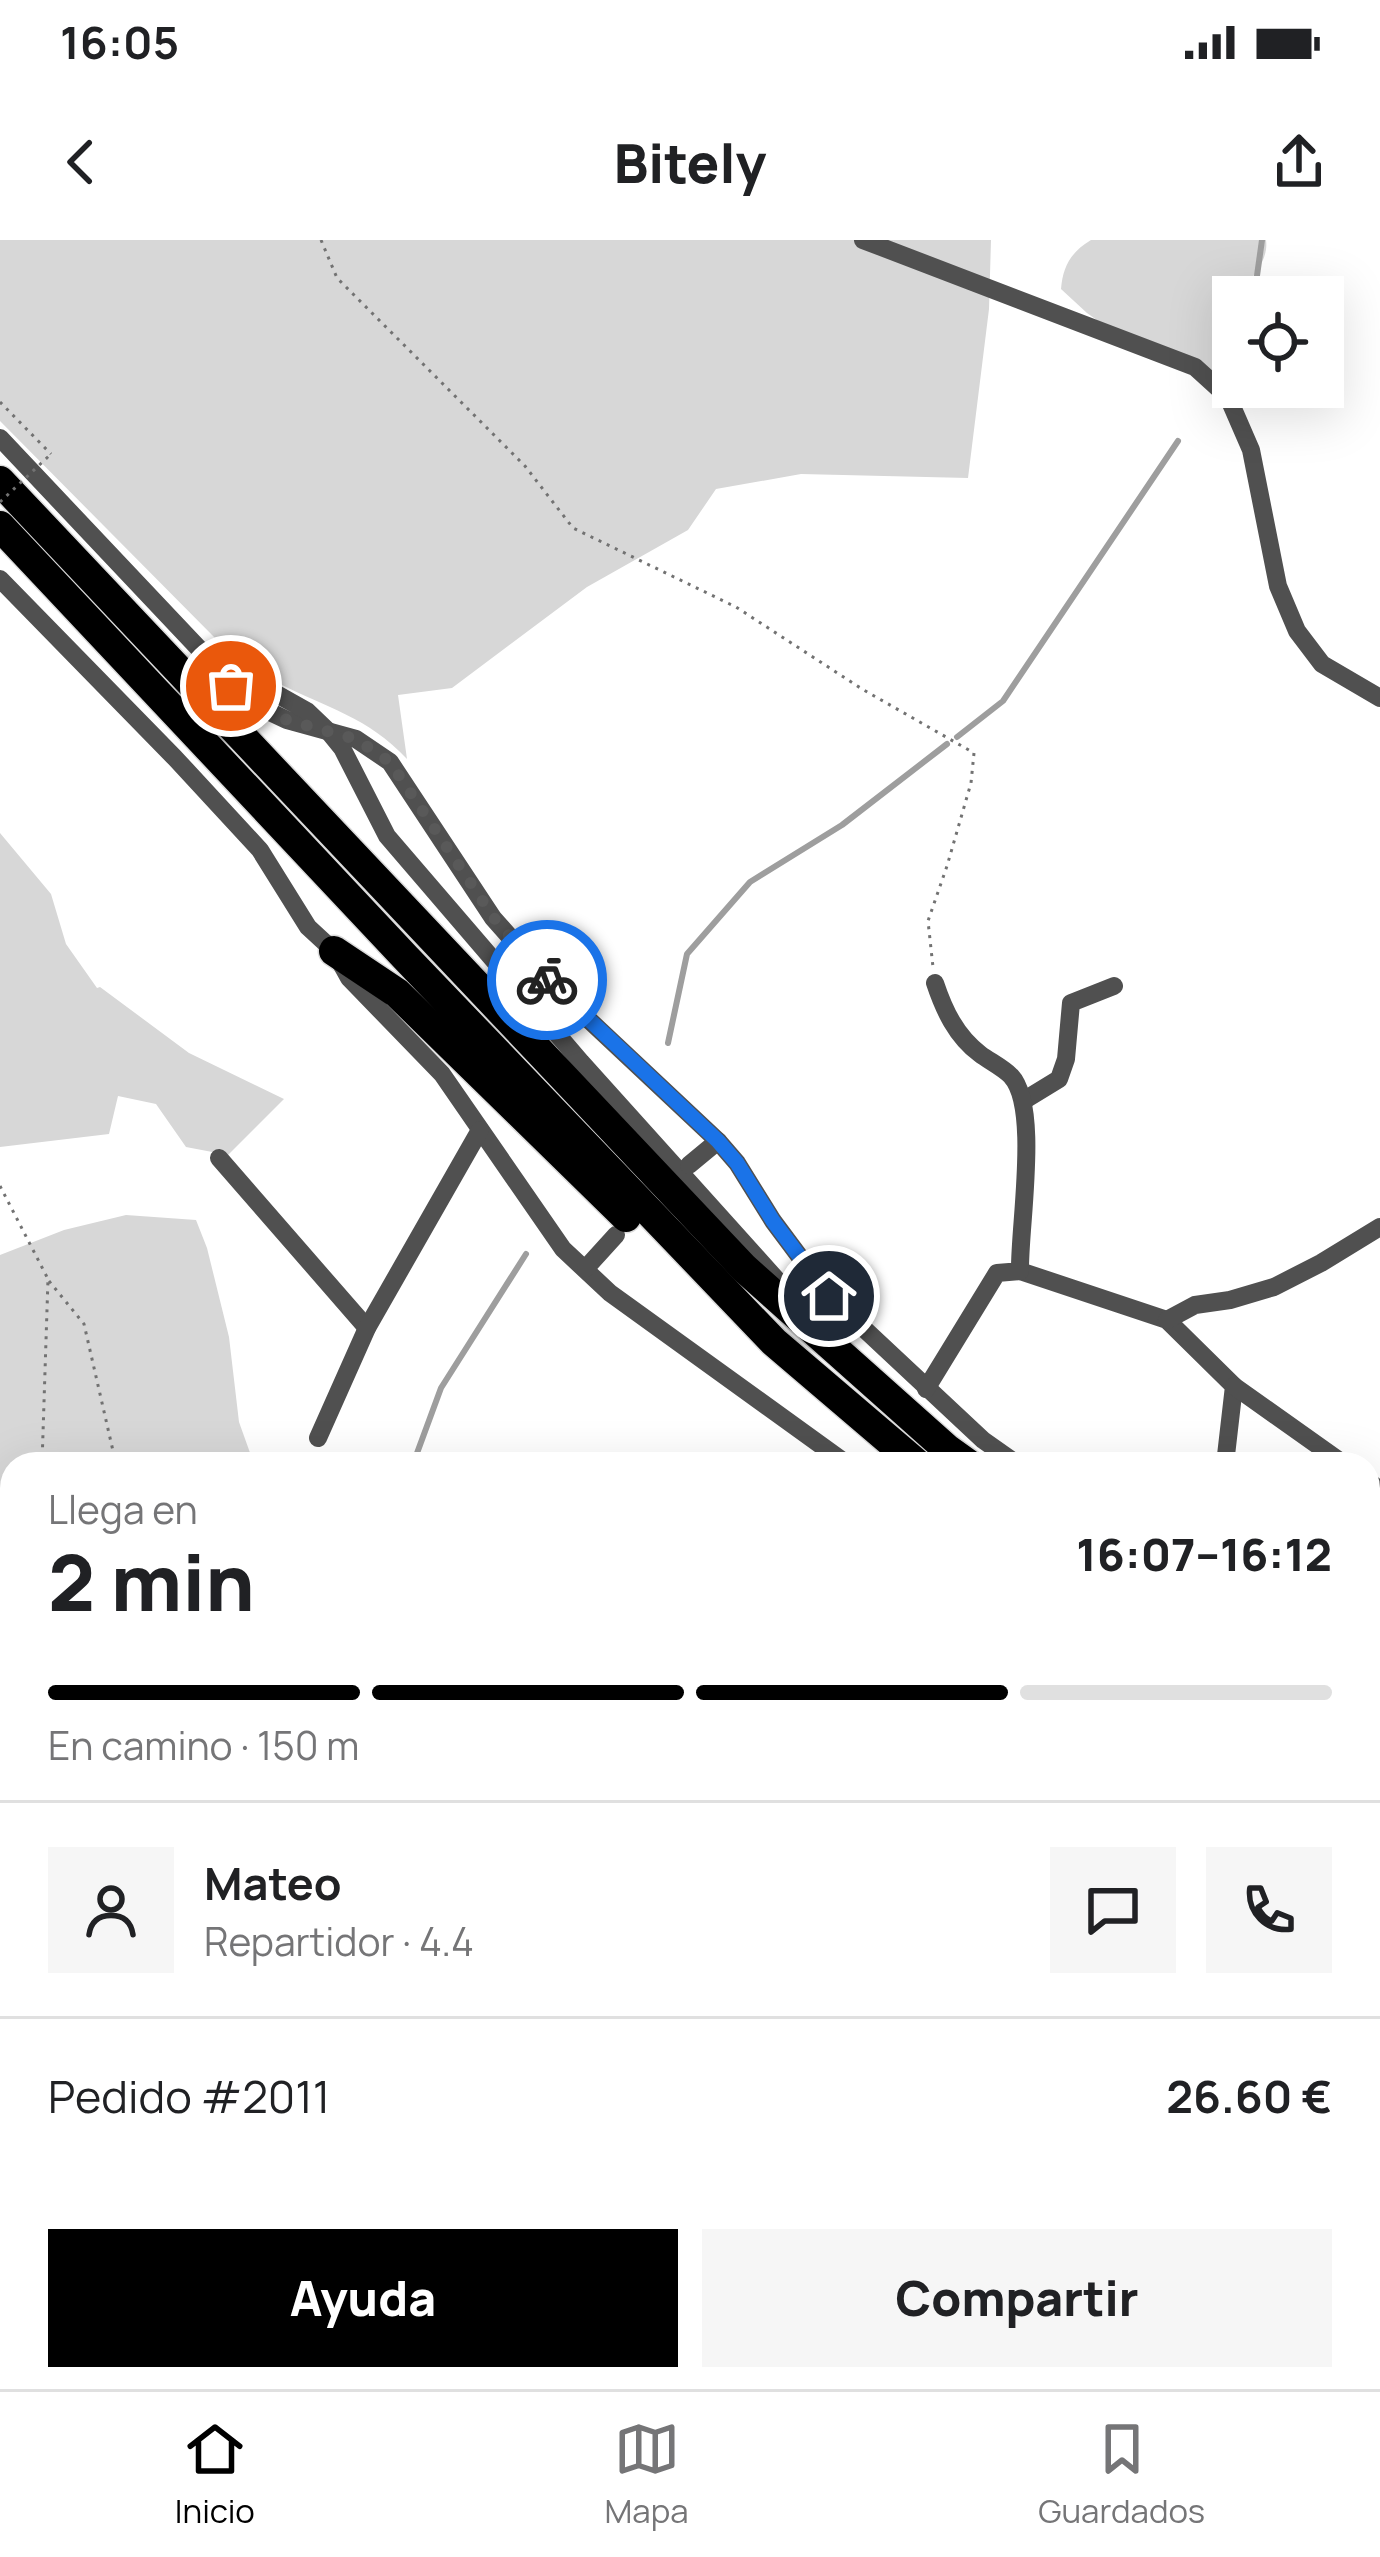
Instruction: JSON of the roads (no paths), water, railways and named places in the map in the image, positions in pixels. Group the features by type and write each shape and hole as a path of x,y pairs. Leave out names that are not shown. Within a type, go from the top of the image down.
{"highway":[{"path":"0,481 744,1268 951,1452"},
{"path":"0,526 758,1325 902,1452"},
{"path":"334,951 397,993 750,1339 880,1452"}],"street":[{"path":"863,240 1195,367 1228,397 1251,450 1278,586 1297,632 1322,664 1380,698"},
{"path":"0,438 231,686 255,705 287,720 356,739 390,762 494,918 524,953 718,1141 829,1296 1000,1452"},
{"path":"0,579 260,850 308,927 442,1074 563,1249 610,1293 824,1452"},
{"path":"329,731 387,836 471,937 721,1221 886,1396"},
{"path":"935,983 946,1015 974,1049 1012,1077 1023,1101 1026,1187 1020,1270"},
{"path":"1023,1101 1059,1078 1066,1059 1071,1003 1114,986"},
{"path":"1012,1077 1059,1078"},
{"path":"318,1438 367,1328 480,1130"},
{"path":"688,1165 718,1141"},
{"path":"219,1157 367,1328"},
{"path":"1167,1320 1195,1305 1274,1287 1380,1226"},
{"path":"586,1268 616,1235"},
{"path":"926,1389 998,1273 1020,1270 1167,1320 1234,1386 1327,1452"},
{"path":"1226,1452 1234,1386"}],"waterway":[{"path":"1257,276 1262,240"},
{"path":"957,737 1003,701 1178,441"},
{"path":"668,1043 687,954 750,882 842,825 947,744"},
{"path":"417,1452 441,1388 526,1254"}]}
